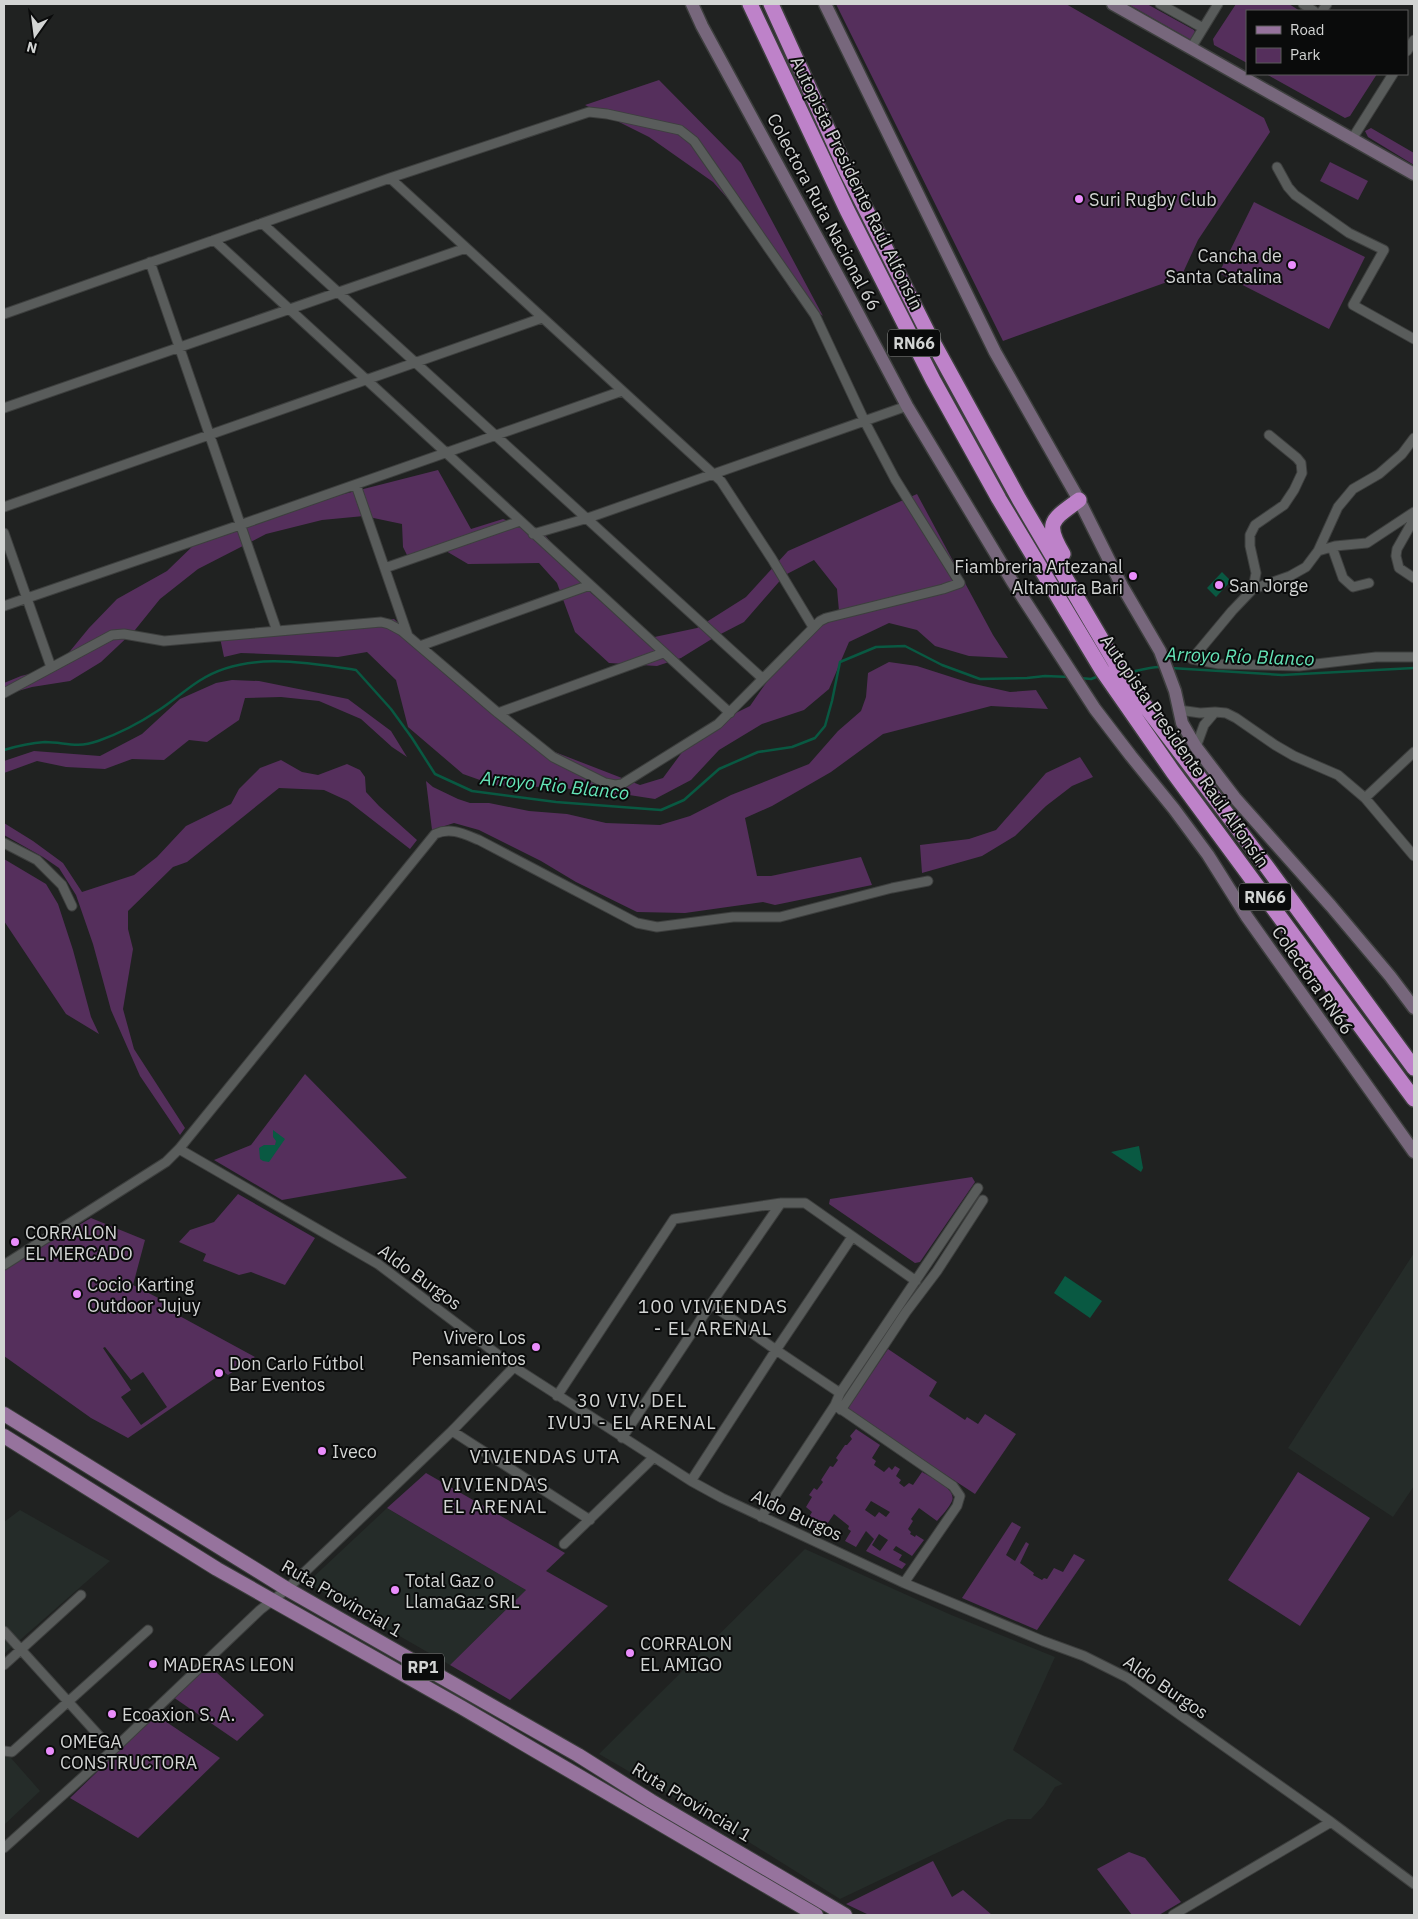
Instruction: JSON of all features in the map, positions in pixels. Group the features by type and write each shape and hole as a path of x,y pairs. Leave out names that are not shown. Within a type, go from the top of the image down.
{"highway":[{"name":"Autopista Presidente Raúl Alfonsín","path":"750,4 855,226 933,380 999,499 1114,664 1267,867 1414,1068"},
{"name":"Autopista Presidente Raúl Alfonsín","path":"771,4 847,172 928,333 1019,499 1114,664 1117,693 1246,872 1414,1099"},
{"path":"1079,500 1055,518 1052,527 1054,538 1114,664"}],"main road":[{"name":"Ruta Provincial 1","path":"4,1414 287,1589 578,1756 845,1915"},
{"name":"Ruta Provincial 1","path":"4,1436 217,1569 461,1707 816,1915"}],"street":[{"name":"Colectora Ruta Nacional 66","path":"692,4 702,26 844,286 907,406 987,542 1068,666"},
{"path":"825,4 995,352 1079,500 1122,586 1160,651 1175,691 1182,723 1200,738 1239,803 1343,920 1414,1008"},
{"path":"1113,4 1414,174"},
{"path":"1160,4 1203,28"},
{"path":"1191,48 1218,4"},
{"path":"1352,139 1392,75"},
{"path":"4,314 390,178 589,112 607,114 680,130 694,141 815,314 865,422 895,480 960,582 944,589 826,618 813,627 718,724 622,784 615,785 604,783 562,763 498,713 408,636 389,624 381,622 164,641 124,634 112,635 4,692"},
{"path":"1277,167 1295,195 1348,233 1384,250 1353,305 1414,340"},
{"path":"390,178 721,481 772,559 813,627"},
{"path":"262,223 762,678"},
{"path":"214,240 663,653 730,712"},
{"path":"4,408 466,248"},
{"path":"150,262 277,631"},
{"path":"4,507 542,318"},
{"path":"4,606 622,391"},
{"path":"533,534 588,518 907,406"},
{"path":"1253,590 1256,573 1250,546 1250,535 1255,525 1284,505 1302,473 1301,463 1297,458 1269,435"},
{"path":"1414,438 1402,454 1379,474 1353,489 1338,507 1318,551 1306,566 1290,576 1253,590 1232,611 1192,659 1219,664 1299,666 1376,657 1414,657"},
{"path":"356,485 408,636"},
{"path":"1318,551 1367,542 1414,512"},
{"path":"1414,519 1397,549 1396,556 1399,568 1414,578"},
{"path":"384,568 520,521"},
{"path":"4,533 51,667"},
{"path":"1332,547 1343,578 1353,587 1369,583"},
{"path":"420,646 590,585"},
{"path":"498,713 663,653"},
{"name":"Colectora RN66","path":"1068,666 1095,709 1174,808 1208,855 1247,917 1414,1152"},
{"path":"1179,710 1196,713 1226,713 1275,745 1338,775 1365,798 1414,856"},
{"path":"1200,738 1208,718 1215,712"},
{"path":"1365,798 1414,752"},
{"path":"4,1265 166,1162 435,834 444,830 462,833 479,840 637,923 657,927 733,917 780,917 892,888 928,881"},
{"path":"4,843 37,860 62,885 72,906"},
{"name":"Aldo Burgos","path":"179,1148 378,1264 514,1367 691,1481 761,1517 904,1584 1084,1656 1128,1678 1331,1822 1414,1884"},
{"path":"838,1408 840,1393 978,1188"},
{"path":"761,1517 937,1271 983,1200"},
{"path":"557,1396 674,1219 781,1203 805,1203 916,1281"},
{"path":"622,1438 710,1304 781,1203"},
{"path":"691,1481 852,1237"},
{"path":"710,1304 840,1393"},
{"path":"4,1848 112,1750 260,1610 287,1589 452,1431 514,1367"},
{"path":"838,1408 953,1486 960,1496 957,1506 904,1584"},
{"path":"452,1431 590,1520"},
{"path":"564,1544 653,1458"},
{"path":"4,1665 81,1595"},
{"path":"4,1751 12,1752 148,1630"},
{"path":"4,1631 112,1750"},
{"path":"1173,1915 1331,1822"}],"shaded area":[{"name":"San Jorge","path":"1222,572 1231,581 1216,597 1207,588"},
{"path":"273,1130 285,1139 269,1162 263,1161 260,1159 259,1148 264,1145 275,1145 276,1141 273,1137"},
{"path":"1139,1146 1143,1168 1141,1172 1111,1152"},
{"path":"1414,1253 1414,1486 1393,1517 1288,1448"},
{"path":"1065,1276 1102,1301 1090,1318 1054,1293"},
{"path":"387,1508 526,1590 450,1665 307,1583"},
{"path":"20,1510 110,1561 4,1654 4,1522"},
{"path":"805,1549 949,1614 1055,1657 1013,1750 1063,1784 1055,1787 1044,1805 1031,1819 1008,1819 840,1899 723,1826 599,1754"},
{"path":"4,1750 40,1791 4,1825"}],"green space":[{"name":"Suri Rugby Club","path":"836,4 1066,4 1264,118 1270,132 1198,240 1181,277 1003,341"},
{"path":"1128,4 1147,4 1194,30 1196,34 1193,39 1189,39"},
{"path":"1236,4 1289,4 1298,10 1246,10 1246,62 1214,45 1213,39"},
{"path":"1268,75 1376,75 1350,116 1345,118"},
{"path":"659,80 741,163 823,316 792,292 759,234 713,182 649,137 585,105"},
{"path":"1371,128 1414,153 1414,165 1368,137 1365,131"},
{"path":"1330,162 1368,181 1358,200 1320,181"},
{"name":"Cancha de Santa Catalina","path":"1254,202 1365,257 1329,329 1219,273"},
{"path":"438,470 471,529 503,519 545,535 591,593 645,639 697,628 746,597 788,551 917,494 993,635 1008,658 969,656 935,646 917,630 889,623 849,642 829,689 804,710 762,724 719,750 691,780 655,799 629,795 596,794 565,788 494,785 463,774 408,727 396,680 367,652 338,657 241,653 224,657 219,633 233,640 394,619 529,742 640,785 663,778 697,732 750,706 784,657 839,611 837,589 814,560 785,575 744,622 681,658 657,666 609,663 575,632 557,583 539,563 468,564 446,551 410,561 403,547 402,524 364,516 322,520 266,534 198,569 160,599 135,630 101,662 70,681 32,687 4,695 4,683 21,676 57,667 89,628 117,599 167,571 200,539 285,509"},
{"path":"889,662 917,666 970,683 1010,692 1036,690 1048,709 991,706 883,734 831,772 772,806 745,818 757,876 771,876 861,857 872,885 775,905 763,902 685,913 637,912 479,830 454,823 432,830 426,781 433,787 470,803 489,803 529,811 567,814 606,823 660,825 690,816 731,795 809,764 838,731 861,711 866,697 868,673"},
{"path":"232,680 259,681 348,699 391,731 407,757 392,747 361,719 319,701 281,697 245,698 239,720 207,742 189,740 164,760 132,759 105,769 66,767 37,761 4,773 4,761 34,751 100,756 142,734 180,699 216,683"},
{"path":"1080,757 1093,777 1072,786 1046,806 1015,836 982,856 922,873 920,845 969,839 996,830 1046,773"},
{"path":"281,760 302,772 318,775 347,764 360,770 365,777 366,792 417,840 410,849 348,801 324,790 279,788 187,862 173,867 128,911 128,929 133,949 123,1009 134,1049 185,1128 180,1135 140,1076 111,1010 93,944 76,895 59,868 4,835 4,823 63,863 82,892 134,875 157,857 186,826 231,804 239,789 260,768"},
{"path":"4,859 46,884 58,904 73,950 91,1017 99,1034 66,1014 4,921"},
{"path":"305,1074 407,1178 282,1200 214,1160 251,1145"},
{"path":"972,1177 975,1182 920,1262 915,1263 829,1204 830,1199"},
{"path":"238,1194 315,1238 285,1285 251,1272 239,1275 203,1261 206,1254 179,1242 190,1230 214,1222"},
{"path":"91,1218 145,1240 133,1285 168,1303 163,1307 255,1357 228,1375 224,1372 128,1438 91,1418 4,1356 4,1269","holes":["105,1347 131,1380 143,1372 167,1407 141,1425 121,1397 131,1390 103,1348"]},
{"path":"888,1349 937,1382 929,1396 965,1420 967,1417 978,1424 985,1414 1016,1434 975,1494 847,1410"},
{"path":"856,1429 880,1445 872,1458 876,1461 874,1465 884,1472 889,1467 892,1470 895,1466 900,1469 896,1476 901,1480 899,1483 904,1487 909,1483 913,1485 922,1472 947,1488 953,1497 949,1506 937,1521 919,1508 911,1519 913,1521 908,1529 911,1532 910,1534 924,1540 912,1556 896,1546 893,1550 902,1555 899,1560 906,1564 902,1569 866,1551 874,1539 866,1531 856,1547 845,1541 851,1531 848,1529 849,1526 834,1514 823,1530 806,1522 812,1512 806,1507 812,1497 809,1495 814,1488 817,1490 823,1482 821,1480 830,1466 833,1467 838,1460 836,1458 852,1439 850,1436","holes":["871,1501 890,1512 886,1517 879,1512 875,1517 865,1510","879,1534 888,1540 880,1551 872,1545"]},
{"path":"1298,1472 1370,1518 1300,1626 1228,1580"},
{"path":"426,1473 565,1553 546,1571 608,1606 510,1700 450,1665 526,1590 387,1508"},
{"path":"1012,1522 1021,1527 1006,1555 1015,1561 1026,1542 1029,1544 1020,1563 1034,1573 1033,1575 1042,1580 1044,1578 1047,1579 1054,1568 1063,1572 1074,1554 1085,1560 1037,1630 962,1598"},
{"path":"207,1664 264,1715 237,1741 173,1697"},
{"path":"156,1715 220,1758 138,1838 70,1798"},
{"path":"1129,1852 1145,1858 1181,1902 1159,1915 1132,1915 1097,1869"},
{"path":"933,1861 952,1897 963,1890 992,1915 869,1915 846,1904"}],"waterway":[{"name":"Arroyo Rio Blanco","path":"4,750 40,742 83,745 98,741 145,719 199,681 217,672 255,662 296,662 356,670 391,709 435,774 472,791 556,802 661,810 684,800 719,769 758,752 792,747 815,738 825,726 840,662 876,647 905,646 942,665 980,679 1045,676 1070,677"},
{"name":"Arroyo Río Blanco","path":"1127,673 1161,667"},
{"name":"Arroyo Río Blanco","path":"1171,668 1282,675 1414,668"},
{"name":"Arroyo Rio Blanco","path":"1080,678 1091,679 1099,676"}],"place":[{"name":"Suri Rugby Club","path":"1079,199"},
{"name":"Cancha de Santa Catalina","path":"1292,265"},
{"name":"Fiambreria Artezanal Altamura Bari","path":"1133,576"},
{"name":"San Jorge","path":"1219,585"},
{"name":"CORRALON EL MERCADO","path":"15,1242"},
{"name":"Cocio Karting Outdoor Jujuy","path":"77,1294"},
{"name":"Vivero Los Pensamientos","path":"536,1347"},
{"name":"Don Carlo Fútbol Bar Eventos","path":"219,1373"},
{"name":"Iveco","path":"322,1451"},
{"name":"Total Gaz o LlamaGaz SRL","path":"395,1590"},
{"name":"CORRALON EL AMIGO","path":"630,1653"},
{"name":"MADERAS LEON","path":"153,1664"},
{"name":"Ecoaxion S. A.","path":"112,1714"},
{"name":"OMEGA CONSTRUCTORA","path":"50,1751"}],"district":[{"name":"100 VIVIENDAS - EL ARENAL","path":"713,1317"},
{"name":"30 VIV. DEL IVUJ - EL ARENAL","path":"632,1411"},
{"name":"VIVIENDAS UTA","path":"545,1456"},
{"name":"VIVIENDAS EL ARENAL","path":"495,1495"}]}
